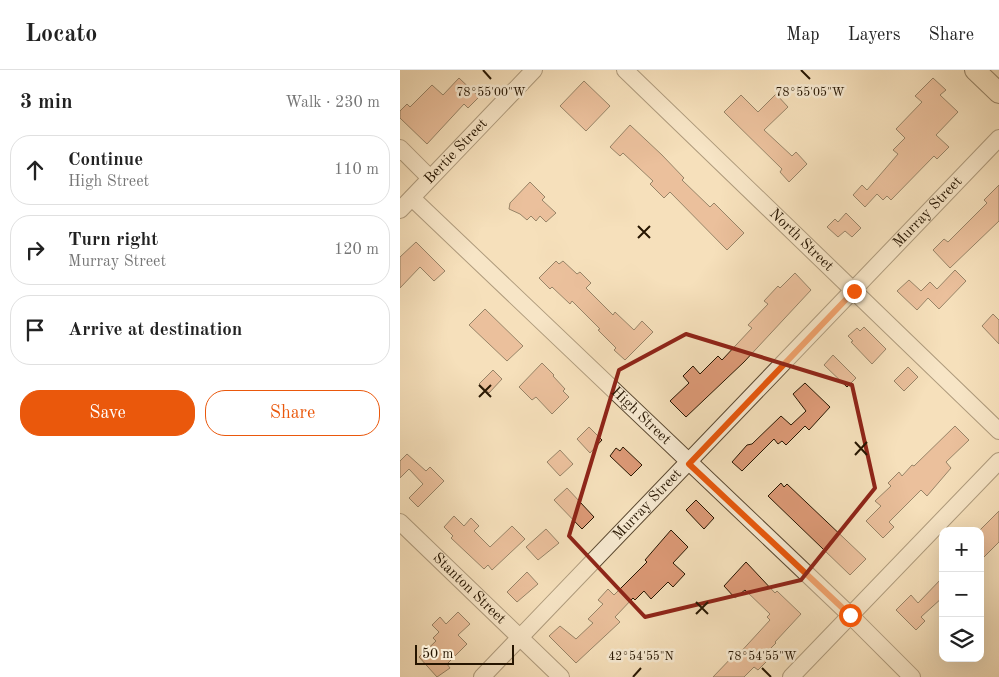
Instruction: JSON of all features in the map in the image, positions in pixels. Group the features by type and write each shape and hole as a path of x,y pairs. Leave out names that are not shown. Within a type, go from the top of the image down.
{"main road":[{"path":"975,70 999,93"}],"street":[{"name":"Bertie Street","path":"400,210 534,70"},
{"name":"North Street","path":"625,70 999,431"},
{"name":"Murray Street","path":"482,677 689,464 999,138"},
{"path":"400,148 430,178"},
{"name":"High Street","path":"412,198 689,464 850,615 912,677"},
{"path":"791,677 999,461"},
{"name":"Stanton Street","path":"400,522 561,677"}],"highlighted area":[{"path":"686,334 852,385 875,488 801,580 645,617 569,536 619,370"}],"building":[{"path":"459,78 479,97 468,108 464,104 427,144 400,118 400,111 407,104 410,107 432,85 443,95"},
{"path":"933,78 946,90 940,95 958,112 936,135 949,147 937,159 934,156 891,200 887,196 883,200 877,194 865,207 853,195 862,185 867,190 898,154 893,150 905,138 896,129 922,102 915,96"},
{"path":"584,81 610,106 586,131 560,106"},
{"path":"776,94 788,107 764,130 792,156 796,152 807,164 789,182 780,172 782,169 724,112 741,95 758,112"},
{"path":"630,125 662,155 684,178 682,180 710,207 714,203 744,233 727,250 670,192 664,198 650,184 653,181 623,153 620,156 610,147"},
{"path":"530,182 545,197 542,200 556,213 546,222 540,216 536,221 531,216 527,220 509,209 510,203"},
{"path":"999,185 999,221 950,268 933,250 944,239 948,242 987,203 984,200"},
{"path":"846,213 861,228 852,237 845,231 838,237 827,227 835,219 838,222"},
{"path":"416,242 445,271 434,281 420,267 400,288 400,257"},
{"path":"556,261 559,264 563,261 577,274 580,272 591,283 586,288 613,315 615,312 634,330 642,321 653,332 625,360 614,350 616,348 598,330 600,329 572,301 570,304 539,278"},
{"path":"955,270 966,281 939,309 928,298 917,310 897,291 909,280 921,291 930,282 937,289"},
{"path":"795,273 811,290 744,362 686,417 670,401 689,383 683,376 693,366 700,374 718,356 722,360 752,328 748,325 768,304 764,301 778,286 780,288"},
{"path":"485,309 523,346 507,361 469,325"},
{"path":"993,314 999,320 999,344 982,326"},
{"path":"864,327 886,349 872,364 851,342 853,341 848,336 857,328 860,331"},
{"path":"833,355 856,378 847,387 824,365"},
{"path":"542,363 554,375 565,389 563,391 569,397 552,414 536,397 532,400 519,387"},
{"path":"908,367 918,377 904,391 894,381"},
{"path":"493,370 502,379 489,393 479,384"},
{"path":"805,383 830,407 809,430 805,426 786,445 782,441 778,444 774,439 742,471 732,462 747,445 752,444 781,416 791,425 806,411 793,394"},
{"path":"955,426 969,440 946,462 951,468 927,496 921,490 889,522 894,527 883,538 866,521 881,506 875,501 891,486 888,483 899,472 902,476"},
{"path":"589,427 602,440 590,453 577,439"},
{"path":"623,447 642,465 631,476 610,456 616,448 620,451"},
{"path":"560,450 573,464 560,476 547,462"},
{"path":"407,454 426,471 430,467 444,481 418,507 409,498 423,484 409,469 400,478 400,461"},
{"path":"781,483 784,487 787,484 866,559 850,575 768,496"},
{"path":"567,488 594,517 582,529 554,500"},
{"path":"696,500 714,518 704,529 686,510"},
{"path":"999,511 999,542 984,557 984,527"},
{"path":"454,516 464,526 471,518 479,526 474,531 490,547 512,526 525,539 492,570 488,565 484,569 451,538 453,536 444,527"},
{"path":"546,529 559,543 538,560 526,547"},
{"path":"671,530 688,547 673,563 685,574 673,587 668,582 651,599 644,591 635,600 633,598 615,617 620,622 576,663 549,636 560,626 576,639 593,623 588,619 603,604 598,600 608,589 614,595 647,562 645,560"},
{"path":"746,562 775,593 777,591 801,614 765,654 770,658 758,670 754,667 744,677 713,677 735,654 737,656 770,620 767,617 770,614 745,590 735,598 724,586"},
{"path":"527,572 538,584 517,602 507,592"},
{"path":"939,581 939,601 921,617 925,621 916,630 896,610 911,595 918,603"},
{"path":"458,612 470,624 458,635 467,644 447,664 450,668 437,677 419,657 436,641 433,638 439,632 432,625 440,617 446,624"}],"route":[{"path":"850,615 689,464 854,291"}]}
